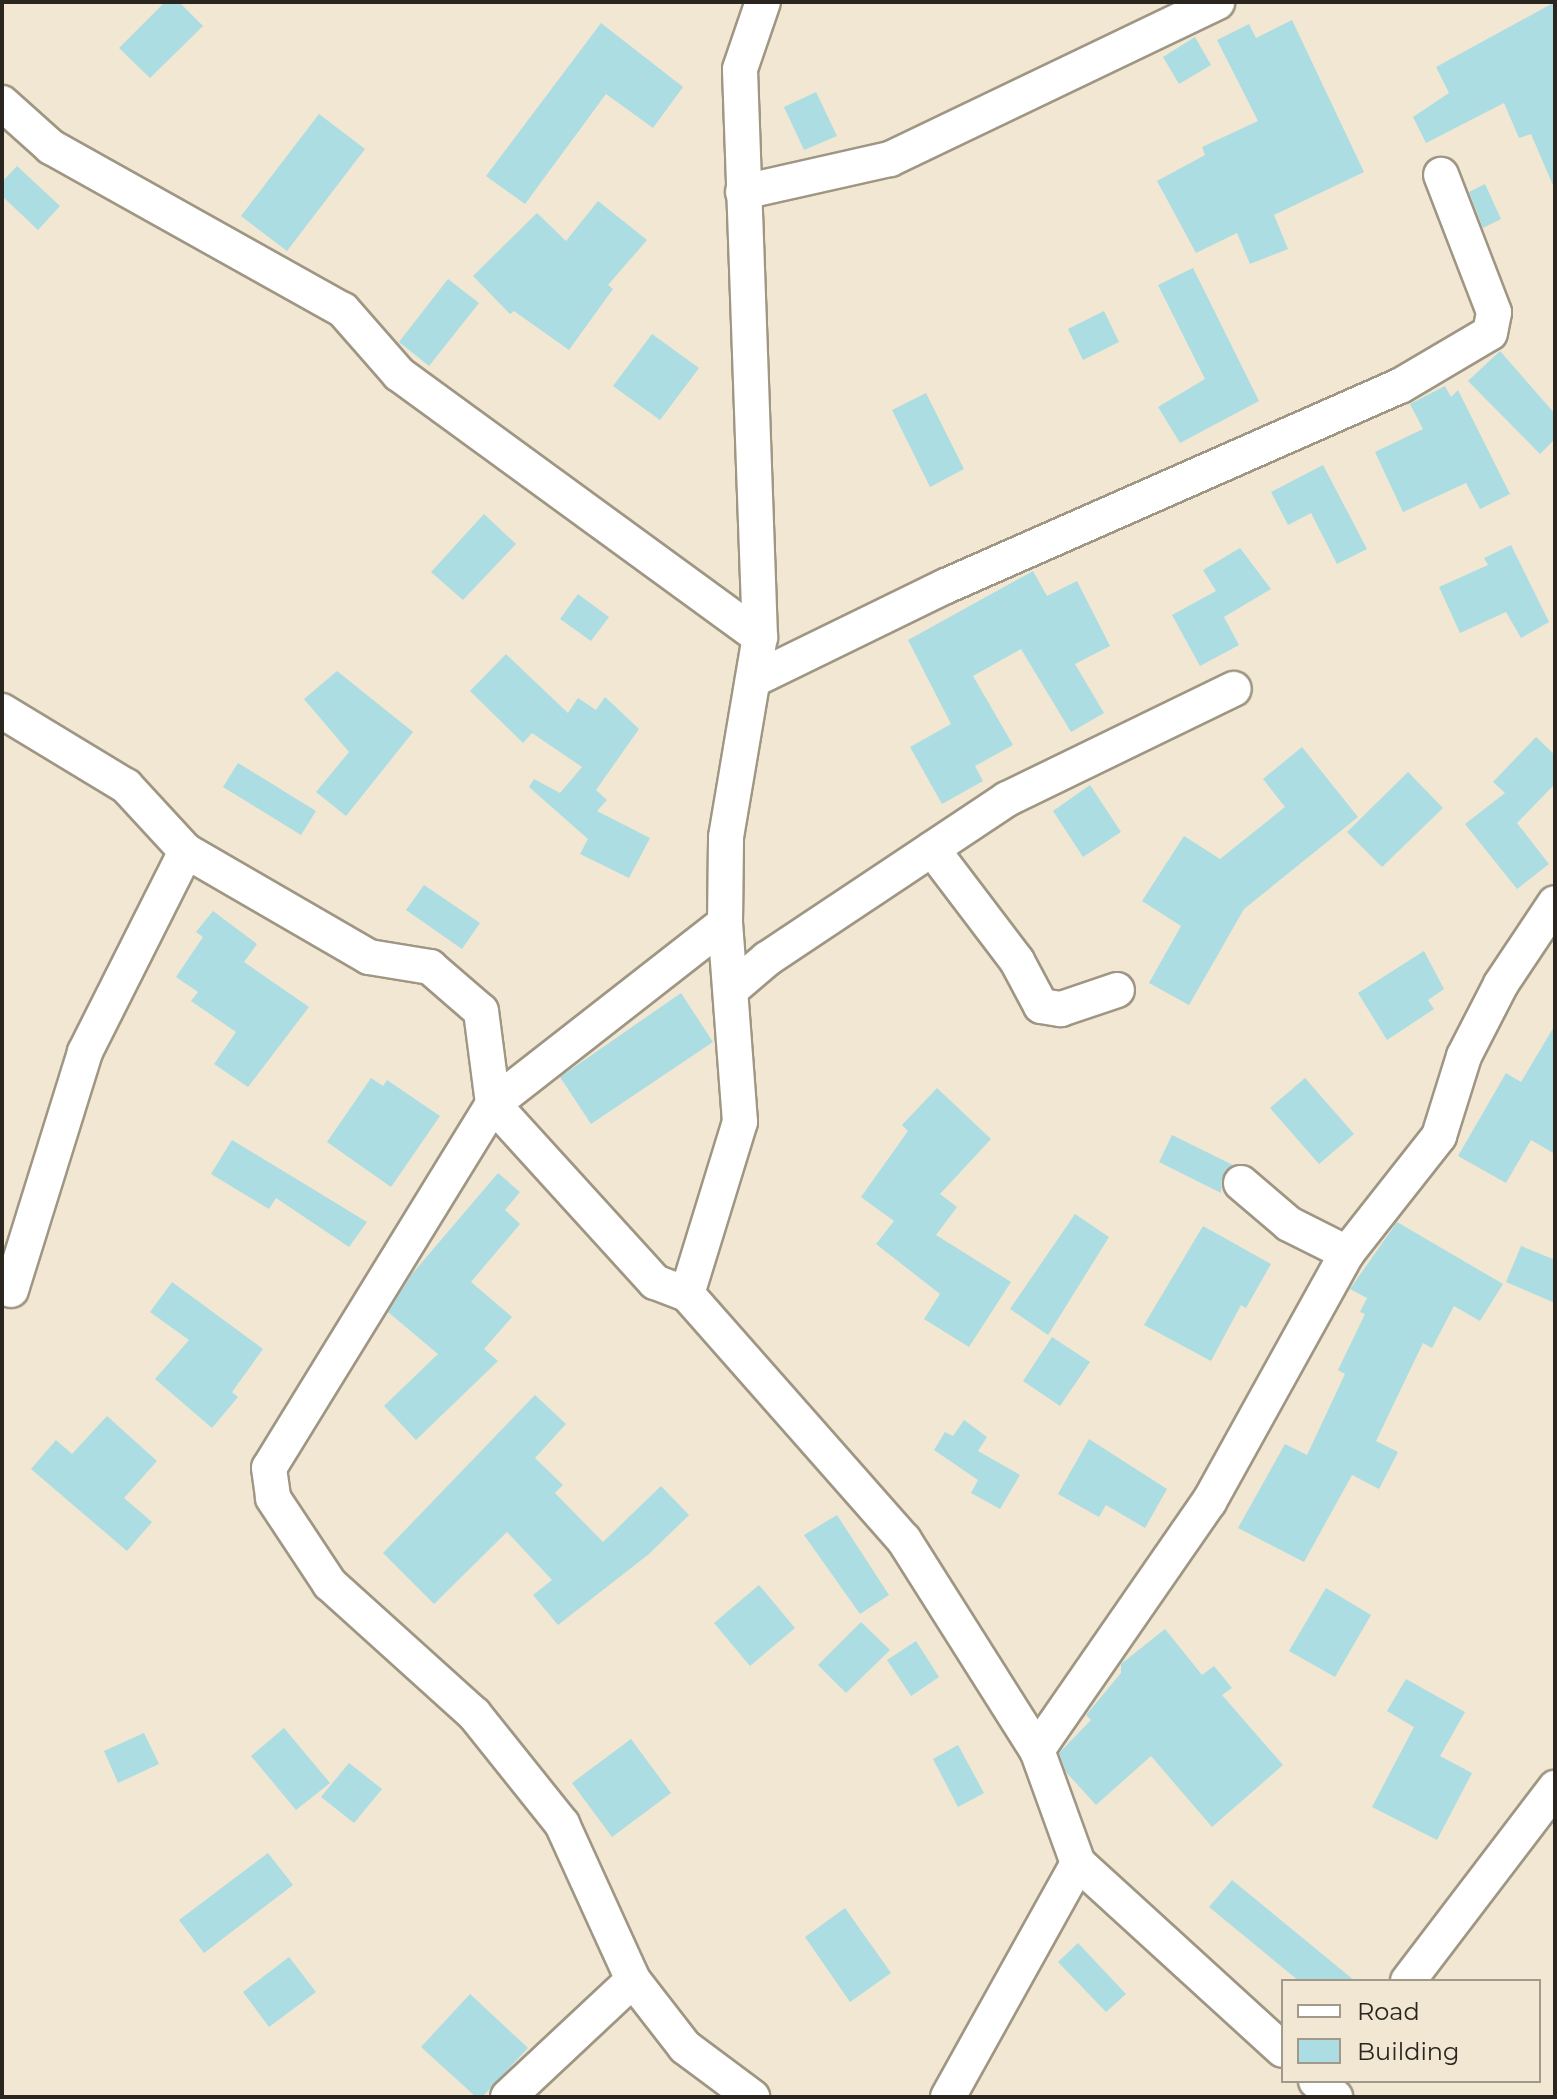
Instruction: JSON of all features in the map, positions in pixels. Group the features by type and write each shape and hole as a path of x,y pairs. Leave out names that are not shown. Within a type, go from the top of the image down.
{"street":[{"path":"687,1294 740,1122 733,988 725,923 726,837 760,637 740,69 763,2"},
{"path":"743,192 890,159 1217,2"},
{"path":"2,103 51,147 343,310 399,374 760,637"},
{"path":"753,680 946,586 1400,386 1490,333 1494,312 1441,175"},
{"path":"733,988 767,959 1007,799 1234,689"},
{"path":"2,711 126,786 186,851 369,957 430,967 481,1011 493,1104 655,1282 687,1294 904,1540 1037,1750 1078,1863 1281,2048"},
{"path":"932,849 1017,961 1041,1006 1061,1009 1117,990"},
{"path":"11,1290 85,1052 186,851"},
{"path":"1037,1750 1209,1502 1347,1253 1439,1136 1464,1056 1501,984 1555,903"},
{"path":"725,923 493,1104 269,1468 273,1498 330,1584 474,1714 562,1824 633,1980 685,2047 752,2097"},
{"path":"1241,1183 1289,1224 1347,1253"},
{"path":"1410,1979 1555,1788"},
{"path":"948,2097 1078,1863"},
{"path":"508,2097 633,1980"}],"building":[{"path":"165,2 179,2 203,26 150,78 119,48"},
{"path":"1555,2 1555,190 1531,134 1519,138 1504,103 1426,143 1413,117 1449,93 1436,67"},
{"path":"1292,20 1364,172 1274,215 1288,249 1250,264 1237,233 1196,253 1157,181 1205,155 1202,147 1258,121 1217,40 1249,24 1256,38"},
{"path":"601,23 683,87 653,128 606,94 525,204 486,176"},
{"path":"1195,37 1211,65 1179,84 1163,57"},
{"path":"816,92 837,136 804,150 784,107"},
{"path":"319,114 365,149 287,251 241,216"},
{"path":"17,166 60,206 38,230 2,196 2,182"},
{"path":"1485,184 1501,219 1483,228 1469,192"},
{"path":"598,201 647,240 608,285 613,289 569,350 514,311 510,314 473,276 537,213 566,241"},
{"path":"1193,268 1259,401 1180,443 1158,407 1205,379 1158,285"},
{"path":"448,279 479,303 429,366 399,342"},
{"path":"1104,311 1119,342 1083,360 1068,329"},
{"path":"652,334 699,368 660,420 613,386"},
{"path":"1500,351 1555,414 1555,439 1540,454 1468,381"},
{"path":"1445,386 1451,397 1458,390 1510,494 1480,509 1466,483 1403,512 1375,452 1423,429 1410,404"},
{"path":"926,393 964,469 930,487 892,410"},
{"path":"1323,465 1367,549 1337,564 1311,513 1288,525 1271,492"},
{"path":"484,514 516,544 463,600 431,572"},
{"path":"1511,545 1549,622 1521,638 1506,612 1460,633 1439,587 1488,565 1484,558"},
{"path":"1240,548 1271,589 1224,617 1239,645 1200,666 1172,615 1216,591 1203,570"},
{"path":"1033,571 1047,596 1077,581 1110,646 1075,664 1104,713 1071,732 1021,649 973,676 1013,745 975,766 983,781 942,804 910,747 951,724 908,640"},
{"path":"578,594 609,617 591,641 560,619"},
{"path":"506,654 568,713 578,698 596,710 605,697 639,729 596,790 607,800 597,811 650,838 629,878 580,854 588,839 529,787 534,779 560,793 582,767 532,733 523,743 470,691"},
{"path":"337,671 413,732 346,816 316,792 349,752 304,699"},
{"path":"1536,737 1555,755 1555,784 1517,823 1549,864 1517,889 1465,824 1505,793 1493,782"},
{"path":"1302,747 1358,817 1244,909 1189,1005 1149,983 1181,926 1142,901 1184,836 1220,859 1285,807 1263,779"},
{"path":"238,763 316,811 301,835 223,787"},
{"path":"1408,772 1443,808 1382,867 1347,832"},
{"path":"1090,785 1121,832 1083,857 1053,811"},
{"path":"424,885 480,923 462,949 406,910"},
{"path":"213,911 257,944 244,962 309,1007 248,1087 214,1064 236,1032 191,1001 198,992 176,977 203,937 196,932"},
{"path":"1424,951 1444,989 1428,1000 1434,1009 1387,1040 1358,993"},
{"path":"681,993 713,1042 591,1124 560,1077"},
{"path":"1555,1025 1555,1154 1531,1140 1506,1183 1458,1156 1506,1073 1521,1082"},
{"path":"371,1078 383,1086 387,1080 440,1116 391,1187 327,1142"},
{"path":"1305,1078 1354,1134 1319,1164 1270,1108"},
{"path":"937,1088 991,1139 940,1194 957,1207 936,1235 1011,1282 969,1347 924,1319 940,1294 876,1244 894,1221 861,1197 908,1131 902,1125"},
{"path":"1172,1135 1233,1165 1222,1179 1221,1193 1159,1162"},
{"path":"232,1140 367,1222 349,1247 276,1198 269,1209 211,1174"},
{"path":"498,1173 520,1192 505,1210 520,1224 471,1282 512,1317 484,1349 498,1361 416,1440 384,1406 438,1354 388,1312 412,1274"},
{"path":"1075,1214 1109,1237 1048,1335 1010,1309"},
{"path":"1397,1222 1503,1284 1480,1321 1454,1306 1432,1348 1423,1343 1376,1441 1398,1452 1379,1489 1352,1475 1304,1562 1238,1528 1285,1444 1307,1455 1345,1374 1338,1370 1365,1314 1360,1312 1367,1298 1350,1289"},
{"path":"1203,1226 1271,1264 1246,1308 1241,1305 1211,1361 1144,1325"},
{"path":"1521,1246 1555,1260 1555,1303 1506,1282"},
{"path":"172,1282 263,1349 232,1392 238,1397 212,1428 155,1379 189,1340 150,1312"},
{"path":"1052,1337 1090,1362 1060,1406 1023,1381"},
{"path":"535,1395 566,1424 535,1458 563,1485 555,1493 603,1542 661,1486 689,1515 649,1554 558,1625 533,1595 552,1580 507,1532 434,1604 383,1553"},
{"path":"107,1416 157,1461 124,1498 152,1522 127,1551 31,1469 56,1440 72,1454"},
{"path":"964,1420 987,1437 978,1451 1020,1475 1000,1509 971,1493 978,1480 934,1450 945,1432 953,1436"},
{"path":"1089,1439 1167,1489 1145,1528 1106,1505 1099,1517 1058,1494"},
{"path":"837,1515 889,1595 860,1614 804,1535"},
{"path":"759,1585 795,1628 750,1666 714,1623"},
{"path":"1326,1588 1371,1615 1335,1677 1289,1651"},
{"path":"861,1622 890,1650 846,1693 818,1665"},
{"path":"1165,1629 1202,1675 1214,1666 1232,1688 1222,1695 1283,1765 1212,1827 1151,1756 1096,1805 1066,1772 1059,1753 1091,1720 1086,1715 1121,1673 1121,1664"},
{"path":"916,1641 939,1677 911,1696 887,1660"},
{"path":"1406,1679 1465,1712 1440,1756 1472,1773 1437,1840 1372,1807 1414,1727 1387,1711"},
{"path":"284,1728 330,1783 296,1810 251,1756"},
{"path":"144,1733 159,1764 118,1783 104,1751"},
{"path":"631,1739 671,1793 612,1837 572,1783"},
{"path":"958,1745 984,1793 958,1807 933,1759"},
{"path":"349,1763 382,1789 354,1823 321,1797"},
{"path":"268,1853 293,1885 204,1953 179,1920"},
{"path":"1232,1880 1353,1979 1297,1979 1209,1907"},
{"path":"845,1908 891,1973 850,2002 805,1937"},
{"path":"1078,1943 1126,1994 1106,2012 1058,1962"},
{"path":"289,1957 316,1992 269,2027 243,1992"},
{"path":"470,1994 528,2048 482,2097 476,2097 421,2047"}]}
